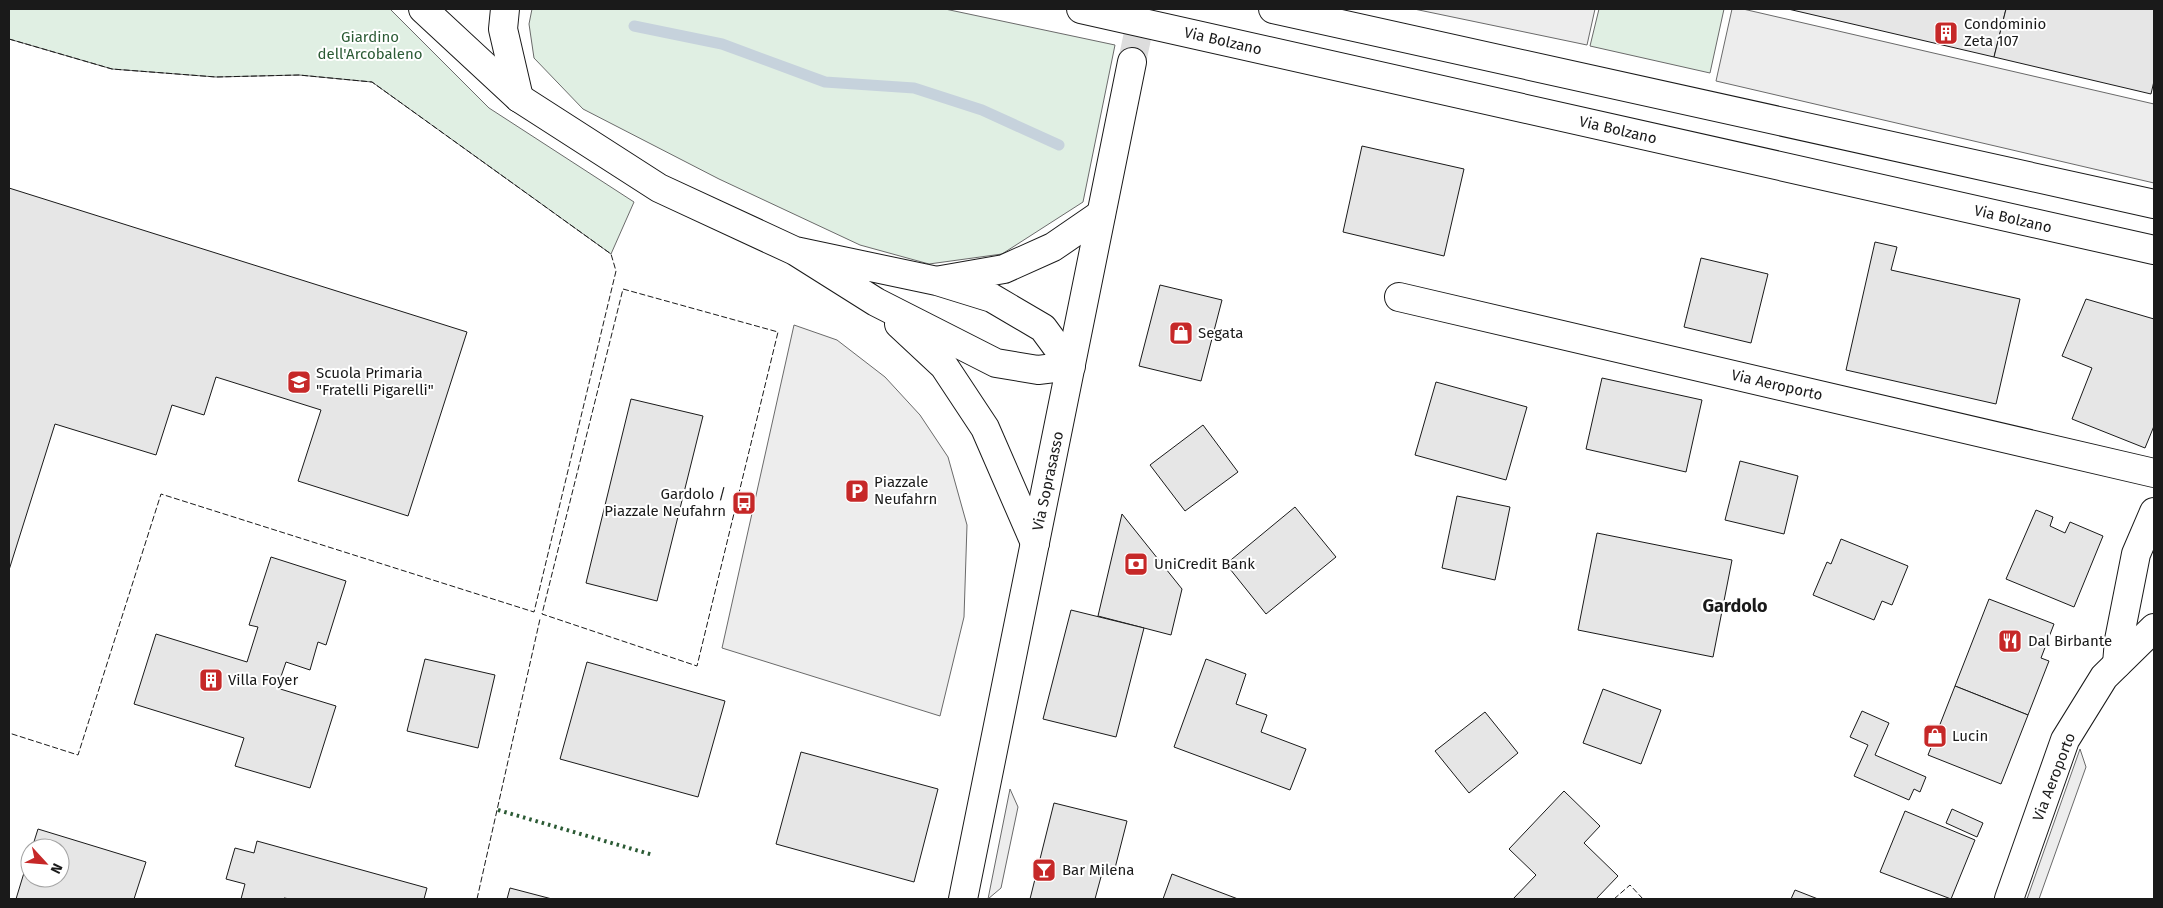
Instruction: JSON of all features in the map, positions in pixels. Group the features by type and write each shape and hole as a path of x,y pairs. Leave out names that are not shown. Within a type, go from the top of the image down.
{"main road":[{"path":"423,9 519,98 659,188 795,251 876,302 996,363 1038,370 1071,366 1043,328 992,298 937,281 795,251"},
{"path":"505,9 503,29 519,98"},
{"name":"Via Bolzano","path":"1082,9 2154,250"},
{"path":"1273,9 2154,204"},
{"name":"Via Soprasasso","path":"964,899 1132,62"},
{"path":"937,281 1004,268 1053,247 1100,214"},
{"name":"Via Aeroporto","path":"1399,296 2154,473"},
{"path":"876,302 944,366 985,428 1035,543"},
{"path":"2117,664 2119,640 2136,554 2154,512"},
{"name":"Via Aeroporto","path":"2009,899 2066,740 2104,677 2154,628"}],"green space":[{"name":"Giardino dell'Arcobaleno","path":"9,9 390,9 489,108 634,202 611,254 372,82 299,75 216,77 112,69 9,39"},
{"path":"532,9 945,9 1115,45 1083,202 1002,254 929,264 860,245 719,179 583,109 534,58 529,24"},
{"path":"1599,9 1724,9 1710,73 1590,46"}],"shaded area":[{"path":"1414,9 1595,9 1587,45"},
{"path":"1732,9 1743,9 2154,104 2154,183 1716,81"},
{"name":"Piazzale Neufahrn","path":"794,325 837,340 885,377 920,415 948,457 967,525 964,617 940,716 722,648"},
{"path":"2080,749 2086,767 2039,899 2027,899"},
{"path":"1010,789 1018,807 1001,888 988,899"}],"building":[{"name":"Condominio Zeta 107","path":"1788,9 2006,9 1994,57"},
{"path":"2006,9 2154,9 2154,81 2151,94 1994,57"},
{"path":"1362,146 1464,169 1444,256 1343,232"},
{"path":"9,188 467,332 408,516 298,481 321,410 216,377 204,415 172,405 156,455 55,424 9,570"},
{"path":"1875,242 1897,247 1891,270 2020,299 1996,404 1846,370"},
{"path":"1701,258 1768,274 1751,343 1684,327"},
{"name":"Segata","path":"1160,285 1222,300 1201,381 1139,366"},
{"path":"2086,299 2154,319 2154,426 2145,448 2072,419 2092,368 2062,356"},
{"path":"1602,378 1702,400 1686,472 1586,449"},
{"path":"1436,382 1527,407 1506,480 1415,455"},
{"path":"631,399 703,416 657,601 586,583"},
{"path":"1203,425 1238,472 1185,511 1150,465"},
{"path":"1740,461 1798,476 1784,534 1725,520"},
{"path":"1457,496 1510,507 1495,580 1442,568"},
{"path":"1295,507 1336,557 1266,614 1226,564"},
{"path":"2036,510 2053,517 2050,526 2065,533 2070,522 2103,536 2074,607 2006,579"},
{"name":"UniCredit Bank","path":"1122,514 1182,589 1171,635 1098,616"},
{"path":"1597,533 1732,560 1713,657 1578,630"},
{"path":"1841,539 1908,566 1892,605 1882,601 1874,620 1813,595 1827,562 1831,564"},
{"name":"Villa Foyer","path":"271,557 346,581 326,645 318,642 310,670 286,662 277,688 336,706 310,788 235,766 244,738 134,704 156,634 247,662 258,627 249,625"},
{"name":"Dal Birbante","path":"1989,599 2054,624 2041,658 2049,661 2028,715 1955,686"},
{"path":"1071,610 1144,628 1116,737 1043,719"},
{"path":"425,659 495,675 478,748 407,731"},
{"path":"1206,659 1246,674 1236,704 1267,715 1261,732 1306,749 1290,790 1174,747"},
{"path":"587,662 725,701 698,797 560,759"},
{"path":"1955,686 2028,715 2001,784 1928,755"},
{"path":"1603,689 1661,710 1641,764 1583,743"},
{"path":"1862,711 1889,723 1875,755 1926,777 1920,792 1914,789 1909,800 1854,776 1868,745 1850,737"},
{"path":"1485,712 1518,753 1469,793 1435,751"},
{"path":"801,752 938,789 914,882 776,844"},
{"path":"1564,791 1600,826 1584,843 1618,876 1596,899 1513,899 1536,875 1509,849"},
{"path":"1054,803 1127,821 1113,876 1102,873 1095,899 1030,899"},
{"path":"1952,809 1983,823 1977,837 1946,823"},
{"path":"1905,811 1975,840 1951,899 1880,872"},
{"path":"38,829 67,838 35,838"},
{"path":"70,839 146,862 134,899 16,899 20,886 20,888 70,888"},
{"path":"257,841 427,888 424,899 241,899 245,884 226,879 235,848 254,853"},
{"path":"1172,874 1238,899 1163,899"},
{"path":"510,888 552,899 507,899"},
{"path":"1795,890 1818,899 1791,899"}],"waterway":[{"path":"634,26 722,44 825,82 914,88 982,110 1059,145"}],"tunnel":[{"path":"1132,62 1143,9"}],"hedge":[{"path":"498,810 653,855"}],"fence":[{"path":"9,39 112,69 216,77 299,75 372,82 611,254 616,271 534,612 161,494 78,755 9,733"},
{"path":"623,289 778,332 697,666 542,614 623,289"},
{"path":"477,899 540,619"},
{"path":"1614,899 1630,885 1643,899"}],"place":[{"name":"Condominio Zeta 107","path":"1946,33"},
{"name":"Segata","path":"1181,333"},
{"name":"Scuola Primaria \"Fratelli Pigarelli\"","path":"299,382"},
{"name":"Piazzale Neufahrn","path":"857,491"},
{"name":"Gardolo / Piazzale Neufahrn","path":"744,503"},
{"name":"UniCredit Bank","path":"1136,564"},
{"name":"Dal Birbante","path":"2010,641"},
{"name":"Villa Foyer","path":"211,680"},
{"name":"Lucin","path":"1935,736"},
{"name":"Bar Milena","path":"1044,870"}],"district":[{"name":"Gardolo","path":"1735,606"}]}
